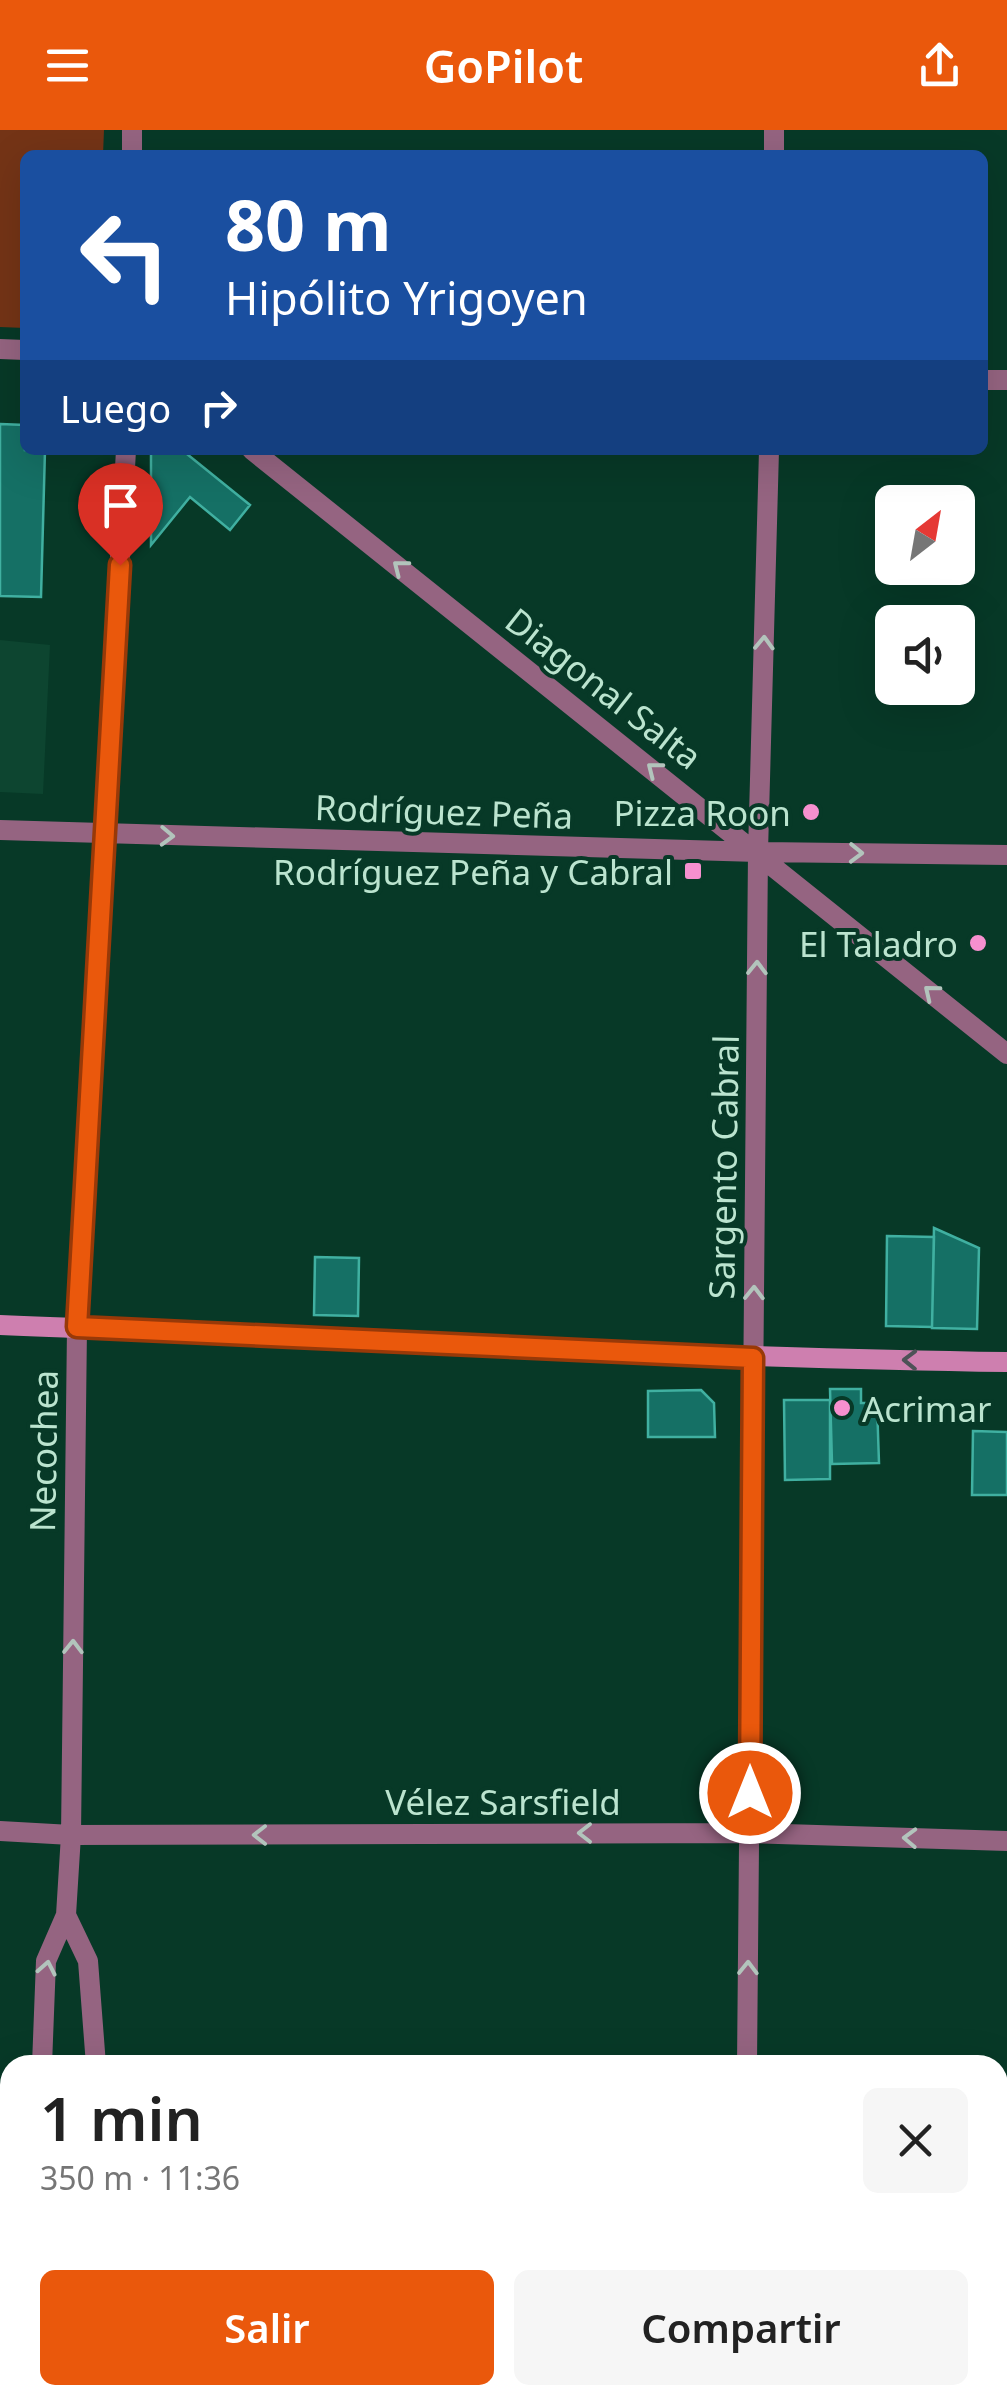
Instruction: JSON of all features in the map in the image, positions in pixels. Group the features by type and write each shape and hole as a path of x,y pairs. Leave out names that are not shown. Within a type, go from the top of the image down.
{"street":[{"name":"Necochea","path":"42,2055 46,1962 66,1915 71,1836 77,1327 126,455"},
{"name":"Diagonal Salta","path":"258,455 1007,1054"},
{"name":"Sargento Cabral","path":"747,2055 758,852 770,455"},
{"name":"Rodríguez Peña","path":"0,830 758,852 1007,854"},
{"path":"0,1325 753,1358 1007,1362"},
{"name":"Vélez Sarsfield","path":"0,1831 71,1836 750,1833 1007,1841"},
{"name":"Necochea","path":"66,1915 88,1961 95,2055"}],"shaded area":[{"path":"0,130 104,130 103,150 20,150 20,328 0,327"},
{"path":"0,640 50,645 43,794 0,792"}],"building":[{"path":"0,424 20,425 20,455 45,455 41,597 0,596"},
{"path":"151,455 188,455 250,505 230,530 190,497 151,545"},
{"path":"934,1228 979,1248 977,1329 932,1328"},
{"path":"887,1236 934,1237 932,1327 886,1326"},
{"path":"315,1257 359,1258 358,1316 314,1315"},
{"path":"830,1389 861,1389 861,1403 877,1403 879,1463 832,1464"},
{"path":"701,1390 714,1403 715,1437 648,1437 648,1391"},
{"path":"784,1400 830,1400 830,1479 785,1480"},
{"path":"973,1431 1007,1432 1007,1495 972,1495"}],"place":[{"name":"Pizza Roon","path":"811,812"},
{"name":"Rodríguez Peña y Cabral","path":"693,871"},
{"name":"El Taladro","path":"978,943"},
{"name":"Acrimar","path":"842,1408"}],"route":[{"path":"120,565 77,1327 753,1358 750,1793"}]}
